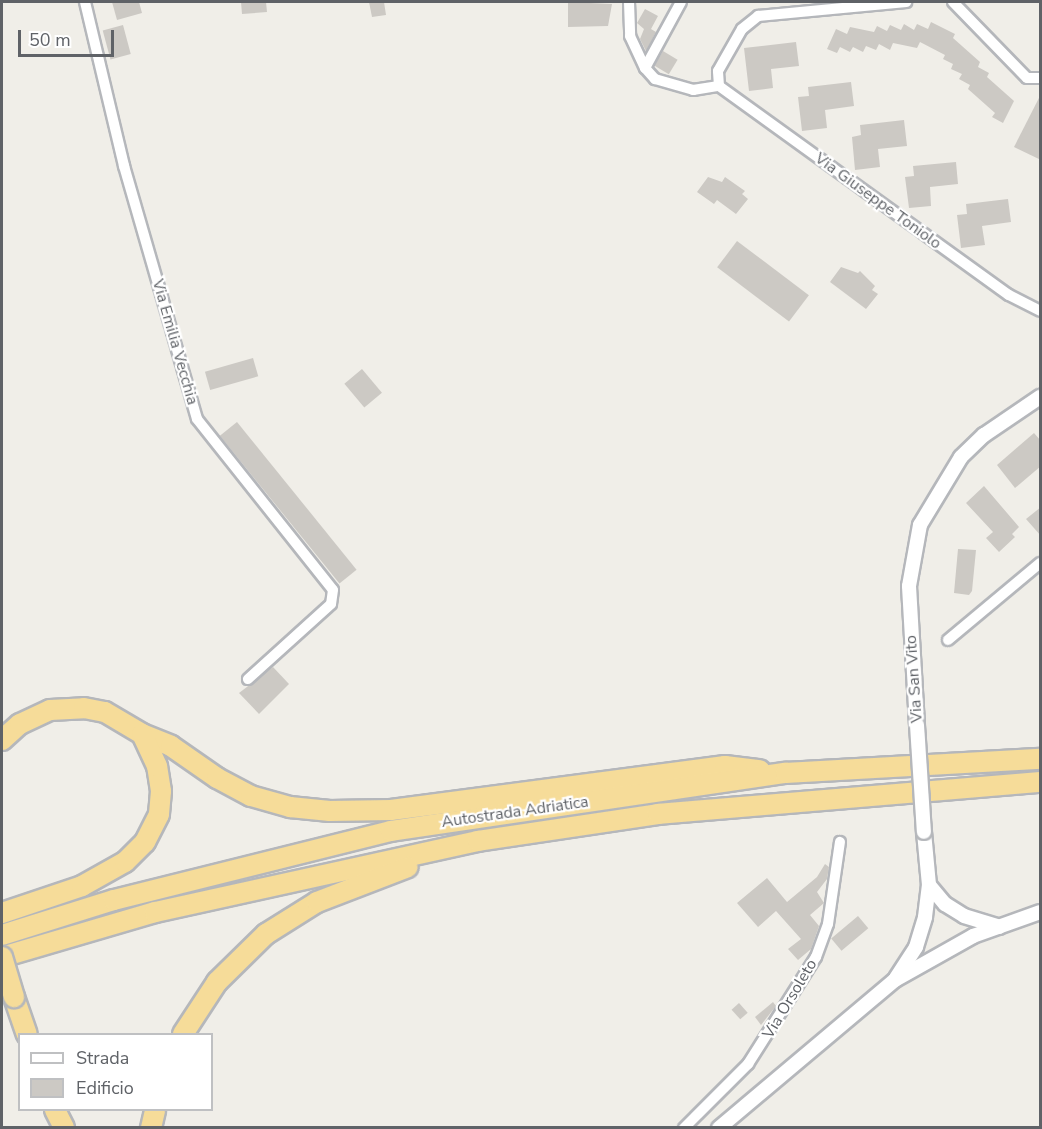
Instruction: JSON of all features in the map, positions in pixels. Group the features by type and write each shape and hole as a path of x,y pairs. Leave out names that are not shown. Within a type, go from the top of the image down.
{"highway":[{"path":"2,740 34,716 65,708 105,712 142,734 171,746 217,778 251,796 290,807 330,811 391,810 725,766 786,773"},
{"path":"2,913 82,886 125,862 145,842 159,814 161,791 157,766 142,734"},
{"name":"Autostrada Adriatica","path":"2,934 114,900 391,831 786,773 1041,759"},
{"name":"Autostrada Adriatica","path":"2,957 155,912 478,841 658,814 1041,782"},
{"path":"184,1033 233,964 293,915 342,890 478,841"},
{"path":"2,957 26,1033"},
{"path":"56,1111 64,1128"},
{"path":"151,1128 155,1111"}],"street":[{"name":"Via Emilia Vecchia","path":"85,2 124,166 197,419 333,590 331,604 248,679"},
{"path":"628,2 630,36 645,68 655,79 693,90 718,86 718,71 742,29 758,16 906,2"},
{"path":"645,68 681,2"},
{"path":"953,2 1027,78 1041,78"},
{"name":"Via Giuseppe Toniolo","path":"718,86 1009,295 1041,311"},
{"name":"Via San Vito","path":"929,885 909,585 920,525 961,457 984,435 1041,397"},
{"path":"948,640 1041,563"},
{"name":"Via Orsoleto","path":"684,1128 748,1065 816,957 828,924 840,842"},
{"path":"929,885 945,904 964,916 999,927"},
{"path":"895,980 916,947 929,885"},
{"path":"719,1128 895,980 937,955 999,927 1041,912"}],"building":[{"path":"112,2 139,2 142,13 117,20"},
{"path":"241,2 266,2 267,12 242,14"},
{"path":"369,2 384,2 386,15 372,17"},
{"path":"568,2 612,4 608,26 568,27"},
{"path":"645,9 658,16 651,29 656,32 646,51 640,39 644,29 637,23"},
{"path":"931,22 955,34 953,38 980,62 978,67 989,73 987,77 1014,101 1003,123 992,117 995,113 968,89 970,85 959,79 962,74 951,69 953,64 943,59 945,55 920,42 917,48 893,43 890,50 879,44 876,50 866,46 863,52 853,47 850,52 840,47 837,53 827,49 836,29 847,34 850,27 874,32 877,26 887,31 890,25 901,30 904,24 914,30 917,24 928,29"},
{"path":"123,25 131,54 110,59 103,30"},
{"path":"796,42 799,66 771,69 773,88 749,91 744,48"},
{"path":"663,51 678,60 669,74 654,66"},
{"path":"851,82 854,106 825,110 827,128 802,131 798,97 809,96 808,87"},
{"path":"1041,94 1041,160 1014,147"},
{"path":"904,120 907,146 878,149 880,167 855,170 852,137 861,135 860,125"},
{"path":"956,162 958,184 930,187 931,206 909,208 905,177 914,176 913,166"},
{"path":"708,177 722,182 725,177 745,191 742,194 748,199 736,214 717,200 714,204 697,192"},
{"path":"1008,199 1011,222 982,226 985,245 961,248 957,215 967,214 966,204"},
{"path":"737,241 809,295 789,322 717,267"},
{"path":"841,267 858,273 860,271 875,286 872,290 878,294 866,309 830,282"},
{"path":"253,358 258,376 210,390 205,372"},
{"path":"362,369 382,393 364,408 344,384"},
{"path":"237,422 357,570 339,584 220,436"},
{"path":"1034,433 1041,441 1041,466 1015,488 997,465"},
{"path":"984,486 1019,527 1012,534 1015,537 999,552 986,538 993,532 966,503"},
{"path":"1041,507 1041,536 1026,519"},
{"path":"958,549 976,550 972,591 969,595 954,593"},
{"path":"273,667 289,684 259,714 239,693"},
{"path":"825,864 829,867 827,879 817,892 824,903 810,915 819,926 811,949 798,960 788,949 801,939 776,911 758,927 737,903 767,878 787,902 817,877"},
{"path":"858,916 868,928 841,951 831,938"},
{"path":"773,1002 776,1006 761,1025 755,1017"},
{"path":"739,1003 748,1013 740,1019 732,1010"}]}
